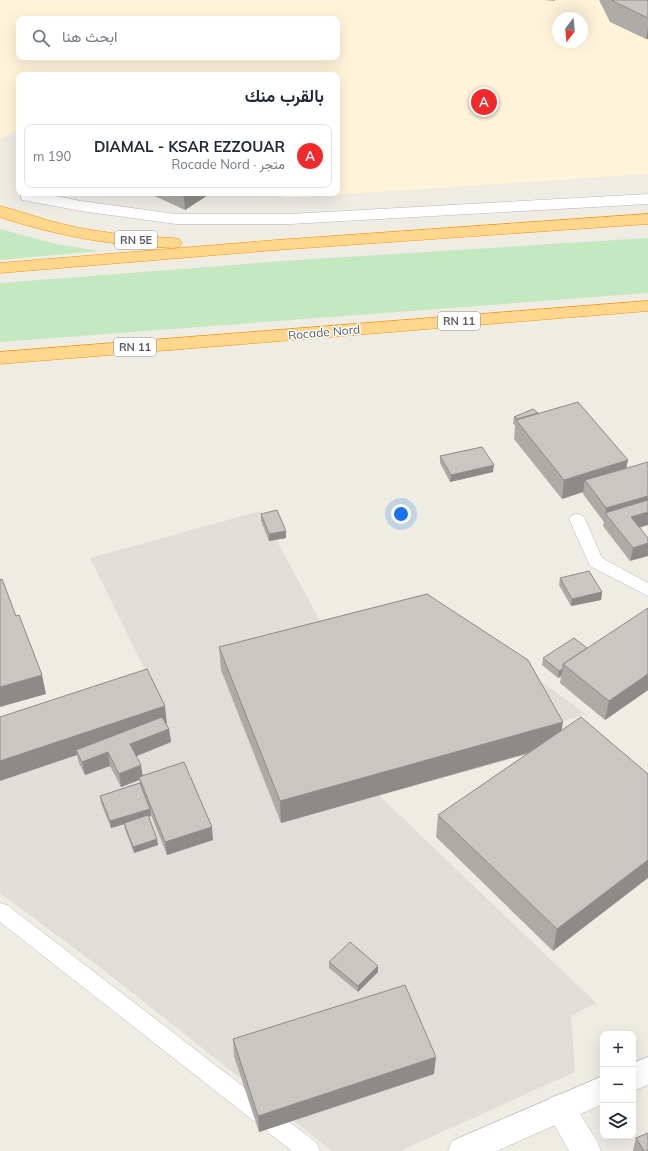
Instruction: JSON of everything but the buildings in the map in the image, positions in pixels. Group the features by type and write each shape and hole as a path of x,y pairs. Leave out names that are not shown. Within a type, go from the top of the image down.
{"highway":[{"name":"RN 5E","path":"0,211 27,221 97,236 167,243 276,245"},
{"path":"0,268 276,245 648,219"},
{"name":"Rocade Nord","path":"0,358 648,306"}],"street":[{"path":"28,196 81,206 176,219 290,220 648,199"},
{"path":"636,1076 648,1071"},
{"path":"463,1151 600,1091"},
{"path":"560,1108 586,1151"}],"lane":[{"path":"577,519 596,562 648,590"},
{"path":"0,911 309,1151"}],"shaded area":[{"path":"0,0 648,0 648,174 340,194 340,72 16,72 16,131 0,139"},
{"path":"281,196 316,196 286,198"},
{"path":"261,511 321,623 420,595 586,714 367,784 596,1003 571,1016 575,1072 400,1151 332,1151 105,971 0,893 0,719 148,676 90,558"}],"green space":[{"path":"0,229 56,244 99,251 0,260"},
{"path":"648,238 648,293 0,342 0,283 297,260"}],"place":[{"name":"DIAMAL - KSAR EZZOUAR","path":"484,102"}]}
